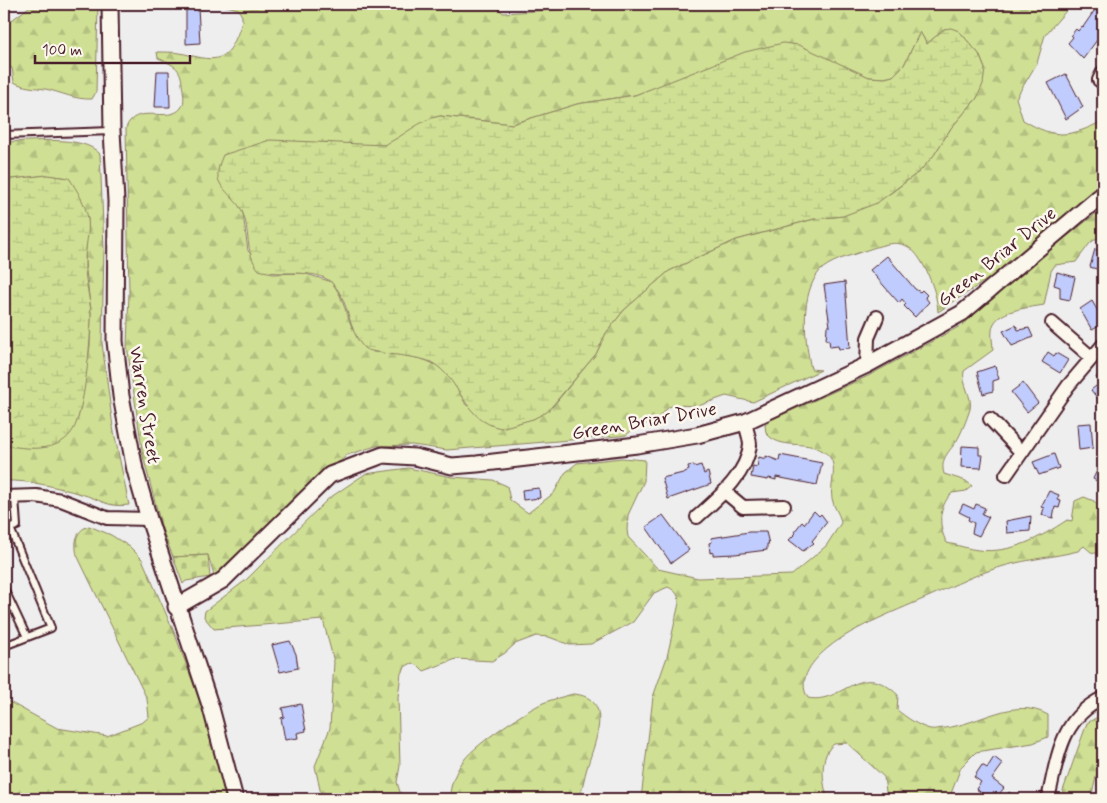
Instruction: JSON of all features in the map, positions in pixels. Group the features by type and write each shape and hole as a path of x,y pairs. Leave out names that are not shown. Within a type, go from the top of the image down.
{"street":[{"name":"Warren Street","path":"110,4 112,131 116,201 115,341 123,405 135,470 176,607 211,708 235,799"},
{"name":"Green Briar Drive","path":"176,607 223,580 330,475 359,463 383,456 415,458 452,466 477,464 638,446 697,435 745,422 867,366 962,313 1103,194"},
{"path":"867,366 868,338 877,317"},
{"path":"1052,323 1092,357"},
{"path":"1006,475 1021,452 1103,345"},
{"path":"990,418 1021,452"},
{"path":"697,517 725,492 742,468 750,445 745,422"},
{"path":"725,492 743,507 784,506"},
{"path":"9,497 61,500 107,518 149,519"},
{"path":"1048,799 1065,734 1075,718 1087,707 1103,698"}],"lane":[{"path":"4,135 112,131"},
{"path":"4,646 52,628 7,529 17,526 9,497"},
{"path":"4,588 27,637"}],"green space":[{"path":"33,4 98,4 96,92 92,99 74,97 14,82 12,68 4,65 4,26"},
{"path":"219,4 499,4 498,8 503,13 595,7 600,4 964,4 976,8 999,10 1017,4 1072,4 1045,35 1037,63 1016,98 1023,120 1045,131 1063,134 1072,133 1103,121 1103,186 1000,271 938,312 937,301 927,272 920,259 906,246 898,243 879,246 844,257 823,268 811,286 805,322 811,369 821,370 753,402 726,396 698,406 676,405 669,407 653,422 639,425 626,435 619,436 447,450 412,445 376,446 347,455 214,576 208,555 173,557 162,529 143,456 127,346 129,292 126,128 130,120 137,116 144,114 169,114 176,112 183,106 184,96 180,74 175,67 158,58 157,52 180,53 213,59 226,54 241,25 242,16 238,9","holes":["944,29 959,31 979,54 985,69 977,98 951,128 934,155 920,171 891,193 843,216 814,219 736,240 669,271 624,310 606,333 596,354 553,406 533,419 466,405 451,377 440,368 422,359 373,352 353,330 340,295 332,282 303,273 272,274 248,251 243,214 237,201 326,142 345,145 383,145 400,139 424,122 440,116 512,124 577,104 635,95 672,82 839,65 869,77 885,78 893,76 904,65 920,32 927,44"]},
{"path":"951,28 959,31 979,54 985,69 983,84 977,98 951,128 934,155 920,171 877,203 843,216 814,219 736,240 669,271 624,310 606,333 596,354 547,412 533,419 501,428 488,424 478,417 449,378 431,362 375,352 364,348 354,333 346,306 338,290 325,278 316,275 259,270 251,256 242,211 221,185 218,177 218,169 223,155 270,140 384,145 419,124 440,116 512,124 577,104 635,95 745,52 783,43 799,45 869,77 885,78 893,76 904,65 920,32 927,44 944,29"},
{"path":"69,141 92,148 100,154 104,248 102,343 113,427 129,505 109,504 43,484 4,481 4,445 14,447 78,418 90,346 91,313 85,262 88,219 69,178 47,175 4,180 4,142"},
{"path":"47,175 69,178 81,198 87,214 88,229 85,267 91,314 90,340 80,410 71,433 65,439 49,447 22,448 4,445 4,180"},
{"path":"1103,208 1103,234 1090,243 1076,262 1055,265 1051,271 1044,305 1013,311 999,318 994,323 992,330 993,350 964,371 964,381 970,399 970,409 958,439 944,460 943,469 944,474 966,481 972,486 966,491 952,493 947,499 942,511 941,524 947,543 970,549 1002,550 1036,538 1067,520 1072,521 1075,501 1084,497 1094,501 1103,511 1103,555 1091,552 1084,546 1078,551 1013,564 976,576 851,632 823,652 813,663 805,677 805,691 808,698 820,698 831,695 862,682 873,681 885,685 898,695 897,710 917,724 930,729 958,726 997,713 1022,708 1048,715 1048,737 1033,743 976,752 961,767 949,799 887,799 884,777 847,743 834,744 826,755 823,777 828,799 641,799 653,697 667,657 679,603 676,594 668,587 654,593 633,622 591,644 570,645 549,637 536,636 515,644 492,661 456,659 424,671 412,663 406,666 401,673 398,697 400,766 397,782 402,799 322,799 315,766 330,728 334,662 323,620 214,629 204,617 205,611 246,580 328,499 365,474 408,468 452,477 493,480 507,486 510,500 528,513 554,493 565,473 577,463 622,458 645,460 644,481 628,515 627,530 628,537 658,569 698,578 792,575 826,546 841,523 832,495 832,462 829,456 816,448 779,442 766,433 765,425 771,420 868,376 962,325 1037,260"},
{"path":"89,526 111,535 130,547 142,559 174,632 204,711 227,799 4,799 4,699 57,728 107,736 143,722 149,717 147,699 77,555 77,537 81,530"},
{"path":"208,555 210,577 186,581 183,584 173,557"},
{"path":"573,694 586,697 594,703 598,712 599,723 580,799 450,799 452,784 458,769 470,753 479,745 501,728 535,707 550,700"},
{"path":"1103,714 1103,746 1091,799 1060,799 1087,723"}],"building":[{"path":"1099,4 1103,4 1103,34 1083,59 1068,43 1073,37 1071,35 1076,29 1078,31 1083,27"},
{"path":"186,7 198,7 200,43 186,44"},
{"path":"157,71 169,71 170,107 155,107"},
{"path":"1066,74 1083,107 1066,119 1048,83"},
{"path":"1095,249 1103,252 1103,264 1100,270 1090,267"},
{"path":"887,256 915,289 920,292 922,290 927,295 925,297 929,302 915,317 904,306 906,304 902,299 899,303 870,270"},
{"path":"1057,272 1075,277 1070,300 1060,298 1060,287 1054,285"},
{"path":"845,282 850,348 839,349 838,346 830,347 829,340 826,340 827,326 830,326 824,285"},
{"path":"1092,301 1103,320 1103,324 1092,330 1080,309"},
{"path":"1016,325 1018,330 1029,328 1033,337 1012,346 1003,331"},
{"path":"1048,352 1054,356 1056,353 1068,360 1060,373 1042,362"},
{"path":"995,366 999,379 993,381 993,391 983,394 977,372"},
{"path":"1103,372 1103,402 1101,403 1091,390 1100,383 1096,377"},
{"path":"1023,383 1038,403 1027,412 1011,392"},
{"path":"1091,423 1093,448 1079,450 1077,424"},
{"path":"962,446 979,447 979,455 983,455 981,468 961,467"},
{"path":"1054,454 1059,468 1039,475 1033,462"},
{"path":"780,455 822,463 817,485 776,477 776,480 769,478 768,480 751,477 753,466 757,467 759,457 766,459 766,456 779,461"},
{"path":"694,465 694,467 701,465 704,474 708,472 711,484 668,499 662,478 683,473 689,470 688,466"},
{"path":"1099,466 1103,468 1103,484 1093,479"},
{"path":"539,488 540,498 523,500 522,490"},
{"path":"1049,491 1059,495 1057,500 1061,501 1059,508 1055,507 1053,518 1042,515 1044,508 1041,507"},
{"path":"963,504 974,509 976,504 985,508 982,514 989,517 979,536 972,533 974,523 968,520 969,517 959,512"},
{"path":"814,511 819,516 821,514 827,522 812,541 814,543 803,551 789,540 796,533 794,532 802,522 804,524"},
{"path":"663,515 689,550 671,563 646,527"},
{"path":"1031,516 1030,531 1007,533 1006,521"},
{"path":"749,532 766,532 769,544 767,544 767,550 735,554 713,555 713,552 710,553 709,543 712,542 711,538"},
{"path":"290,641 296,654 298,668 280,672 272,645"},
{"path":"301,704 306,731 297,733 298,738 285,740 281,718 284,717 282,708"},
{"path":"994,757 1003,764 992,779 1004,788 1000,793 1005,797 1009,792 1015,796 1013,799 985,799 987,797 976,789 981,782 974,777 982,765 987,768"}]}
